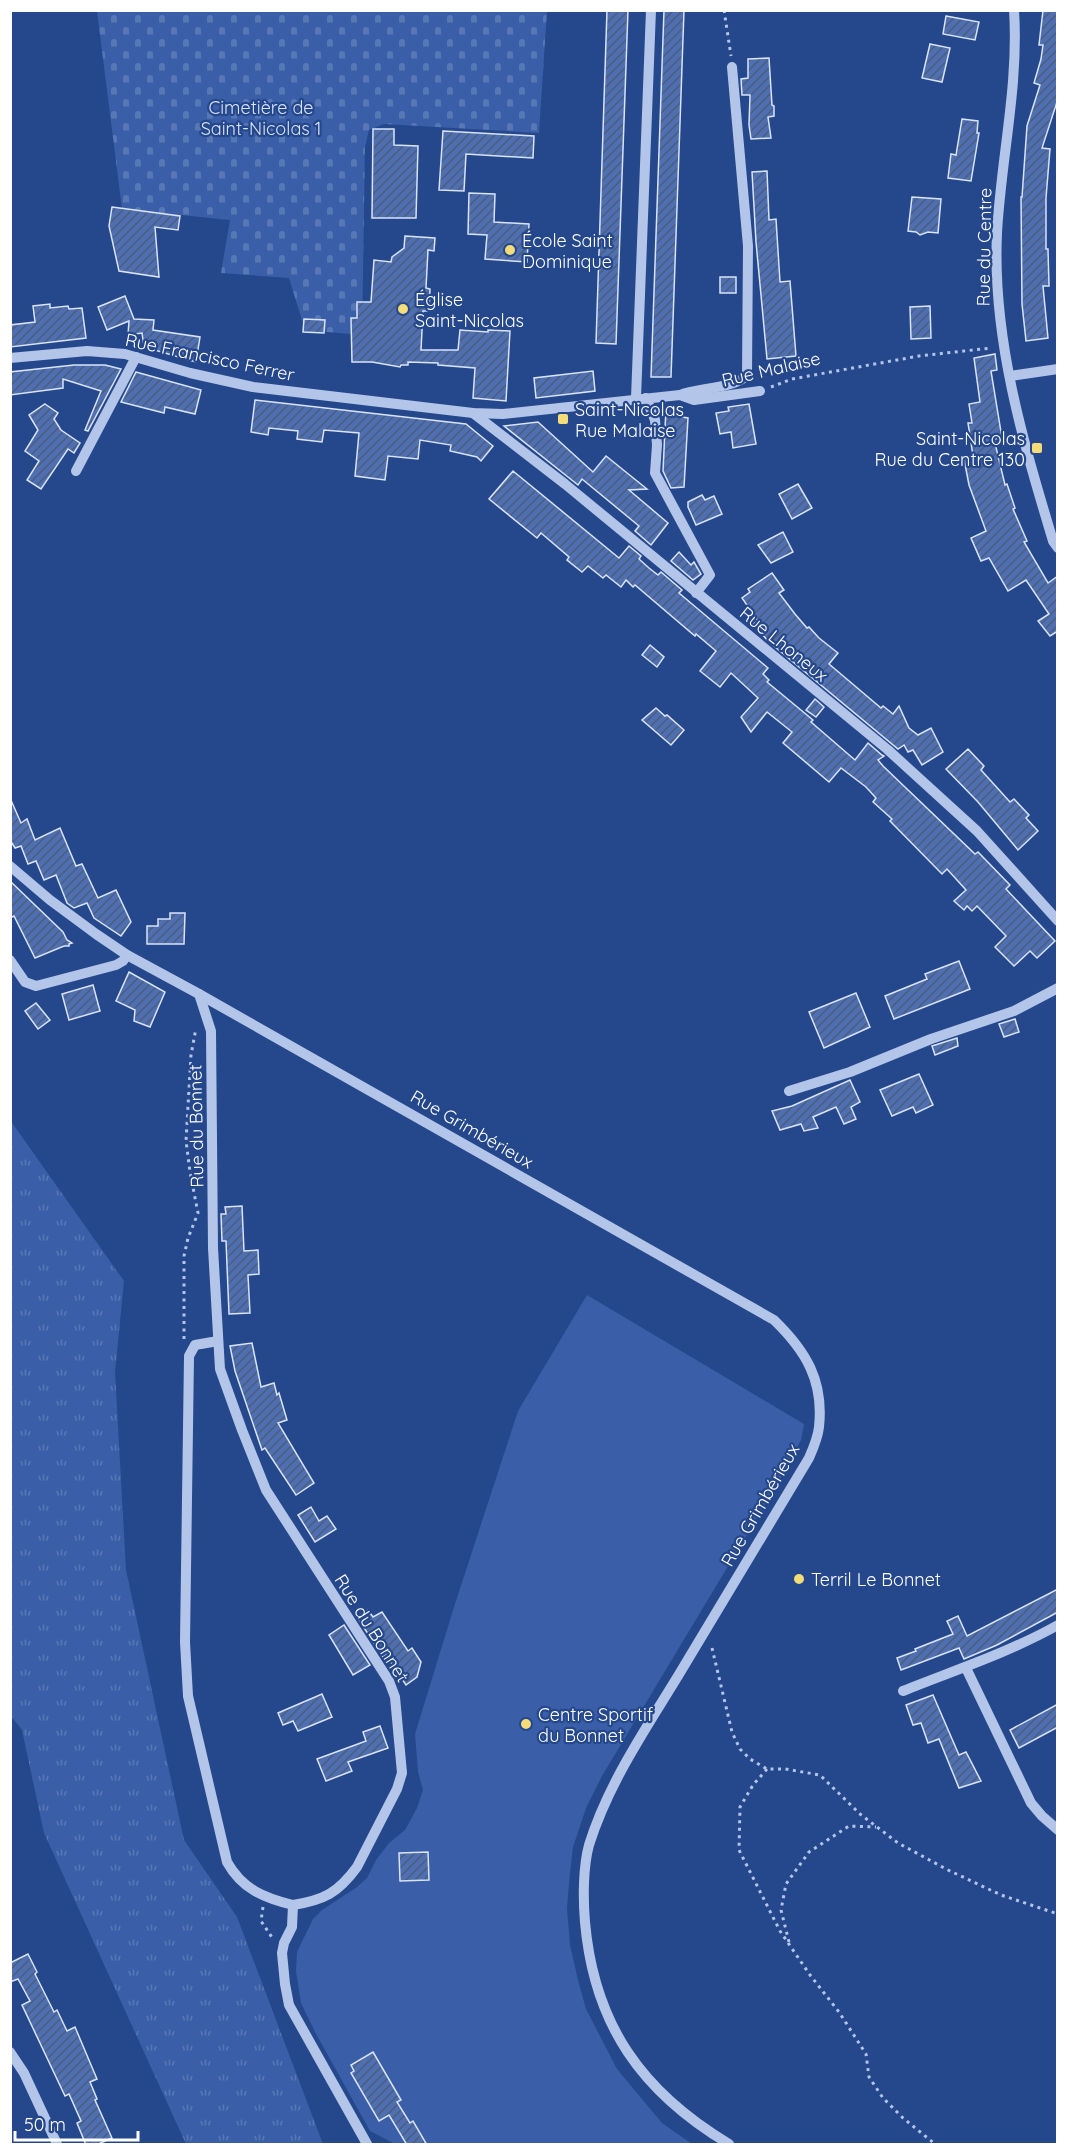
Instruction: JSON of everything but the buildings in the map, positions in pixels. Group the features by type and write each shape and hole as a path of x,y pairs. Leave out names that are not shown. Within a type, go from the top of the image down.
{"street":[{"path":"651,10 641,398 655,420 657,445 655,473 710,575 696,593"},
{"name":"Rue du Centre","path":"1014,10 1016,55 997,234 997,297 1010,376 1028,458 1053,541 1058,548"},
{"path":"680,395 692,390 738,382 747,375 748,246 732,67"},
{"name":"Rue Francisco Ferrer","path":"10,358 87,351 125,354 190,373 253,387 473,412"},
{"path":"76,471 134,366 136,357"},
{"path":"1010,376 1058,369"},
{"name":"Rue Malaise","path":"473,412 503,414 641,398 680,395 694,400 760,391"},
{"name":"Rue Lhoneux","path":"473,412 565,484 887,749 977,831 1058,921"},
{"path":"10,866 50,900 127,955 199,994"},
{"path":"10,960 26,982 36,986 116,965 127,955"},
{"path":"789,1091 850,1072 931,1039 1014,1011 1058,988"},
{"name":"Rue du Bonnet","path":"191,1349 188,1365 184,1642 187,1686 224,1855 231,1870 254,1892 265,1898 293,1905 321,1899 339,1888 349,1878 357,1867 397,1789 402,1773 395,1697 389,1681 266,1490 220,1369 212,1212 212,1031 199,994"},
{"name":"Rue Grimbérieux","path":"199,994 774,1320 793,1338 809,1362 819,1396 819,1429 809,1458 620,1772 589,1846 583,1899 587,1949 599,1995 620,2041 644,2076 670,2102 696,2125 729,2145"},
{"path":"191,1349 195,1345 218,1341"},
{"path":"903,1692 1032,1640 1058,1625"},
{"path":"966,1668 1031,1803 1058,1830"},
{"path":"293,1905 292,1927 282,1953 289,2005 367,2145"},
{"path":"10,2052 24,2073 57,2145"}],"path":[{"path":"724,10 732,67"},
{"name":"Rue Malaise","path":"760,391 792,379 918,356 1005,346"},
{"path":"191,1349 184,1342 184,1264 185,1247 198,1213 189,1172 186,1142 191,1055 197,1022"},
{"path":"714,1617 711,1651 732,1732 740,1749 750,1759 767,1769 786,1769 820,1775 860,1814 898,1843 1001,1895 1058,1914"},
{"path":"767,1769 753,1785 740,1807 739,1850 790,1945 839,2012 866,2054 869,2078 883,2098 935,2145"},
{"path":"790,1945 781,1910 786,1884 791,1876 809,1852 849,1826 877,1827"},
{"path":"265,1898 260,1916 261,1921 282,1953"}],"green space":[{"name":"Cimetière de Saint-Nicolas 1","path":"97,11 547,11 539,133 384,124 369,130 365,147 362,335 305,330 289,278 221,273 230,220 122,209"},
{"path":"10,1120 124,1281 115,1372 126,1570 184,1840 237,1917 323,2144 186,2144 44,1833 22,1730 10,1715"},
{"name":"Centre Sportif du Bonnet","path":"587,1295 804,1424 801,1440 781,1478 602,1776 586,1808 573,1847 567,1909 570,1945 586,2009 617,2069 662,2123 692,2144 395,2144 370,2131 315,2032 301,2003 296,1971 297,1952 313,1919 367,1878 376,1860 389,1843 405,1830 417,1808 423,1790 418,1772 415,1734 518,1411"}],"place":[{"name":"École Saint Dominique","path":"510,250"},
{"name":"Église Saint-Nicolas","path":"403,309"},
{"name":"Saint-Nicolas Rue Malaise","path":"563,419"},
{"name":"Saint-Nicolas Rue du Centre 130","path":"1037,448"},
{"name":"Terril Le Bonnet","path":"799,1579"},
{"name":"Centre Sportif du Bonnet","path":"526,1724"}]}
